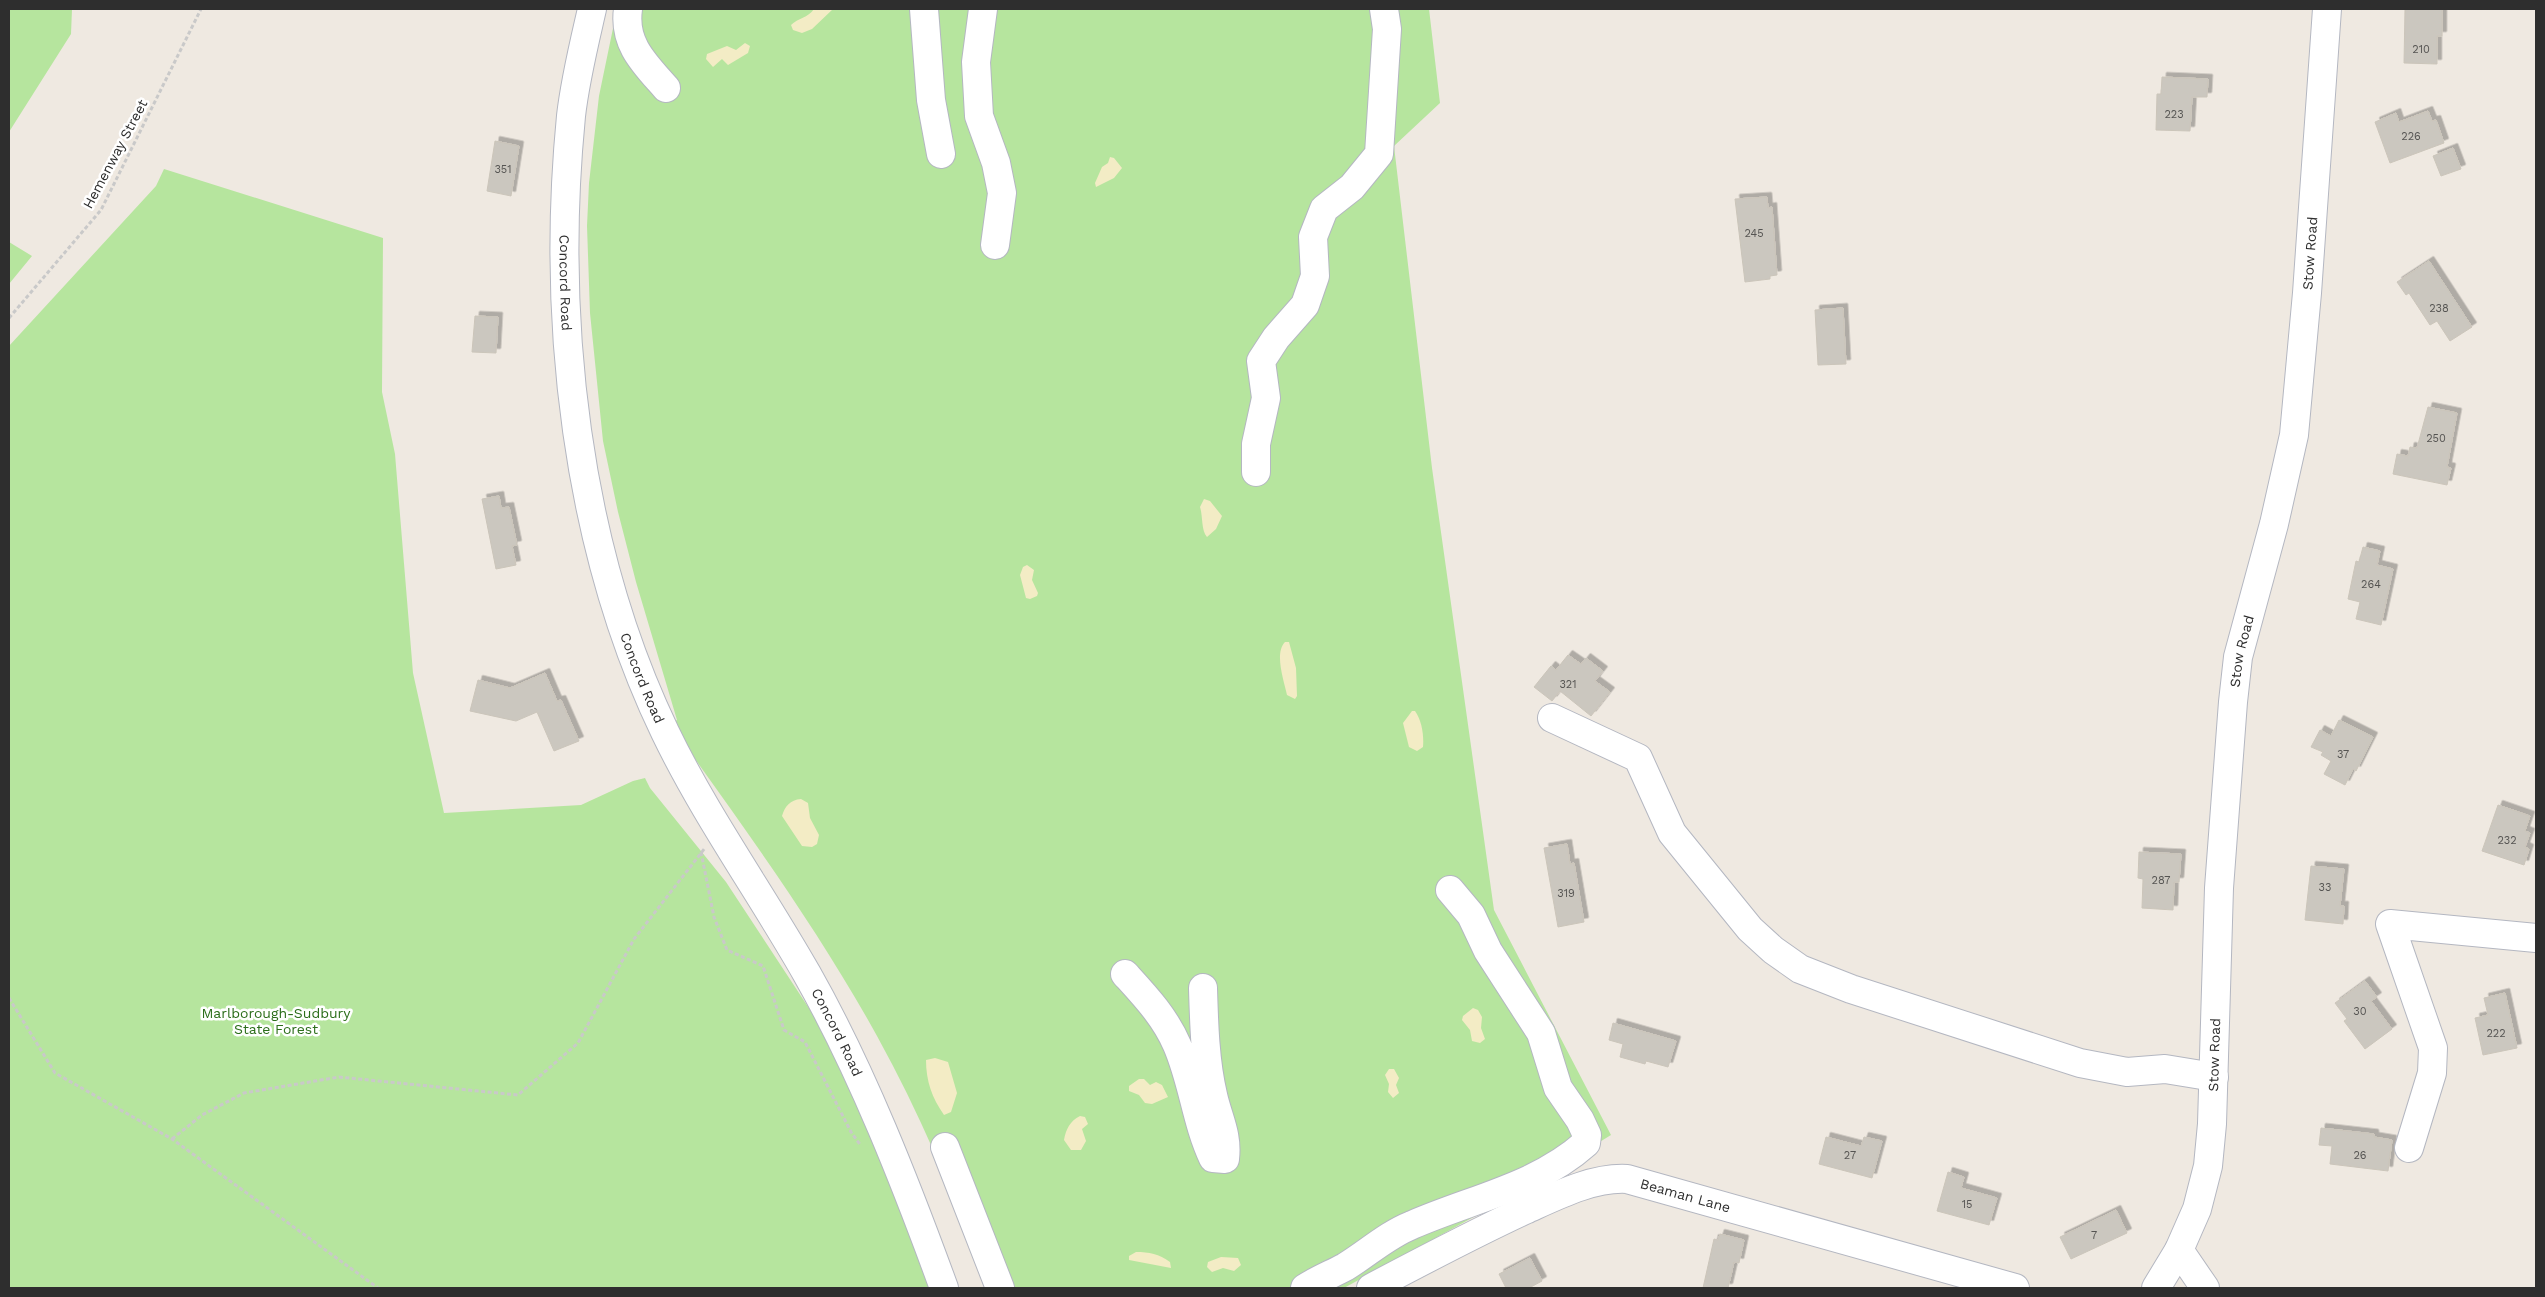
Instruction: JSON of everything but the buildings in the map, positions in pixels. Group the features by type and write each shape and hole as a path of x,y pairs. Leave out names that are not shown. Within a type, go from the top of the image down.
{"street":[{"name":"Concord Road","path":"592,9 571,115 565,253 572,400 593,514 631,648 666,733 723,836 828,1013 885,1140 944,1288"},
{"path":"628,9 626,22 635,53 666,88"},
{"path":"924,9 931,100 941,154"},
{"path":"983,9 976,62 979,116 996,163 1002,193 995,245"},
{"path":"1256,472 1256,444 1266,398 1261,361 1276,338 1305,305 1315,276 1313,237 1324,209 1352,187 1378,154 1387,28 1384,9"},
{"name":"Stow Road","path":"2156,1288 2179,1250 2197,1209 2208,1166 2214,1078 2220,888 2233,702 2238,658 2274,524 2294,435 2308,284 2327,9"},
{"path":"1552,718 1638,758 1672,832 1750,929 1773,950 1800,969 1851,989 2080,1063 2127,1072 2165,1069 2214,1078"},
{"path":"1304,1288 1346,1266 1378,1243 1411,1225 1495,1195 1547,1171 1568,1158 1586,1142 1587,1136 1580,1120 1558,1088 1541,1033 1488,951 1471,915 1450,890"},
{"path":"2409,1148 2432,1073 2433,1048 2390,924 2536,938"},
{"path":"1125,974 1158,1011 1177,1045 1195,1103 1202,1136 1213,1158 1225,1158 1227,1143 1212,1095 1203,988"},
{"path":"945,1147 1000,1288"},
{"name":"Beaman Lane","path":"1371,1288 1461,1240 1556,1197 1610,1178 1627,1179 2015,1288"},
{"path":"2179,1250 2205,1288"}],"path":[{"name":"Hemenway Street","path":"9,318 101,210 201,9"},
{"path":"172,1139 202,1115 244,1093 338,1077 518,1095 578,1043 634,939 701,851 723,836"},
{"path":"701,851 714,917 727,950 763,966 784,1030 805,1042 851,1132 862,1147"},
{"path":"9,998 55,1073 172,1139 378,1288"}],"green space":[{"path":"9,9 72,9 71,34 9,132"},
{"path":"617,9 1429,9 1440,103 1394,146 1432,468 1494,910 1611,1135 1512,1196 1344,1288 991,1288 924,1129 909,1097 854,995 804,916 670,724 677,720 636,582 618,512 603,441 590,313 587,226 589,183 599,96"},
{"name":"Marlborough-Sudbury State Forest","path":"164,169 383,238 382,392 395,454 413,673 444,813 581,805 633,781 645,778 650,788 726,882 845,1063 940,1288 9,1288 9,346 156,186"},
{"path":"9,242 32,256 9,284"}],"sand":[{"path":"814,9 833,9 812,29 802,33 793,30 791,25"},
{"path":"745,43 750,46 748,53 728,65 722,59 713,67 706,59 707,54 727,46 736,50"},
{"path":"1110,157 1114,158 1122,168 1114,178 1096,187 1095,183 1102,167 1108,163"},
{"path":"1204,499 1210,501 1222,516 1216,529 1207,537 1204,531 1200,507"},
{"path":"1027,565 1034,570 1032,580 1038,593 1037,596 1030,599 1026,598 1020,575 1023,567"},
{"path":"1285,642 1289,642 1296,668 1297,696 1295,699 1287,695 1281,667 1280,653"},
{"path":"1412,711 1415,711 1417,715 1423,733 1423,747 1417,751 1409,747 1403,723"},
{"path":"801,799 808,803 810,818 819,835 817,844 812,847 802,846 782,816 789,804"},
{"path":"1473,1008 1478,1010 1482,1017 1481,1028 1485,1039 1480,1043 1472,1041 1470,1030 1462,1020 1463,1016"},
{"path":"935,1058 948,1062 957,1093 951,1112 944,1115 933,1096 927,1075 926,1060"},
{"path":"1389,1069 1394,1069 1399,1078 1396,1085 1399,1093 1393,1098 1388,1092 1389,1084 1385,1075"},
{"path":"1139,1079 1144,1079 1150,1085 1156,1082 1162,1085 1168,1097 1152,1104 1145,1103 1139,1095 1129,1091 1129,1086"},
{"path":"1080,1116 1085,1117 1088,1124 1082,1129 1086,1141 1081,1150 1071,1150 1064,1140 1065,1136 1071,1123"},
{"path":"1136,1252 1158,1255 1170,1262 1171,1268 1129,1260 1129,1256"},
{"path":"1221,1257 1238,1258 1241,1265 1234,1271 1223,1268 1212,1272 1207,1267 1208,1262"}]}
